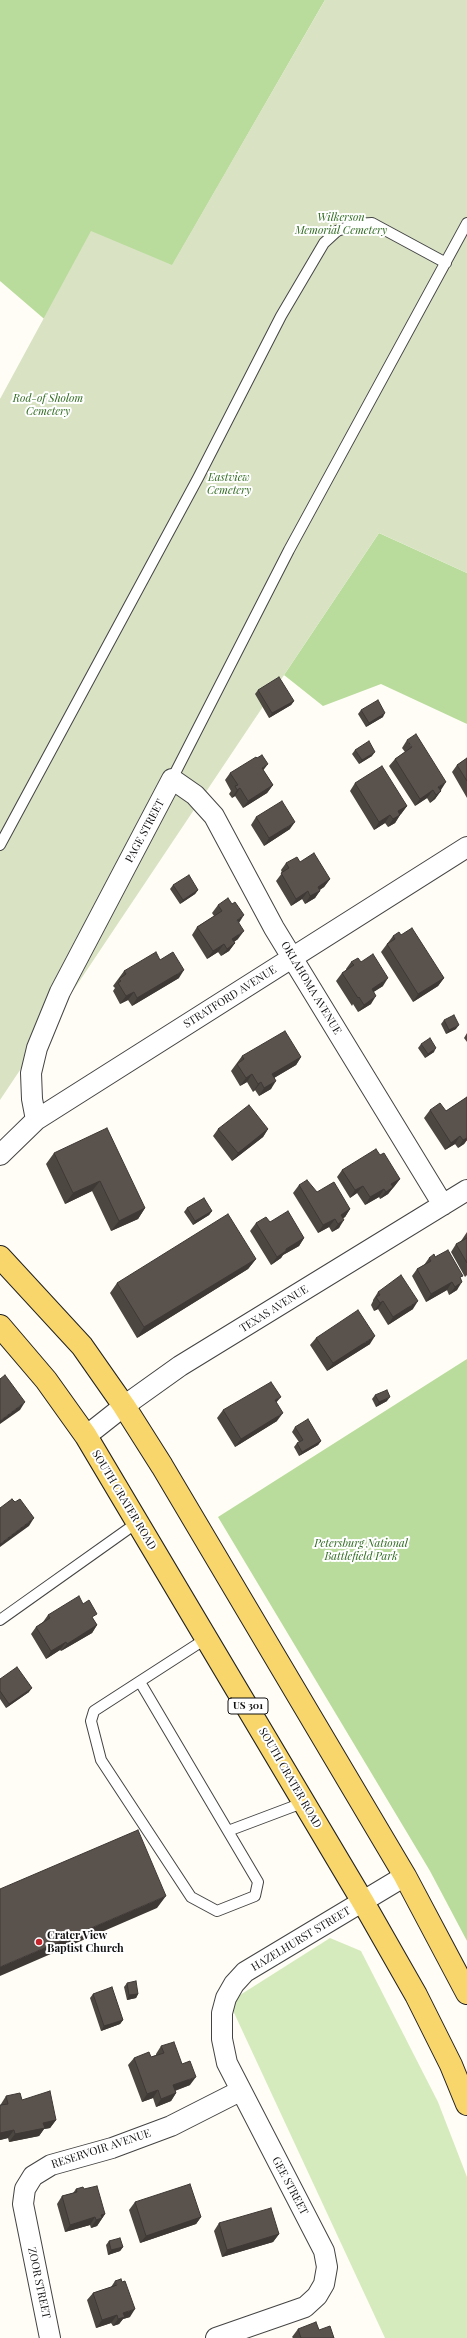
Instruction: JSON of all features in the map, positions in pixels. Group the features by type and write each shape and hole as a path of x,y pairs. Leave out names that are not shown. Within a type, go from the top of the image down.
{"main road":[{"path":"0,1257 82,1346 124,1406 166,1473 405,1876 467,1993"},
{"name":"SOUTH CRATER ROAD","path":"0,1326 46,1380 86,1436 138,1522 305,1802 416,1995 451,2065 467,2104"}],"street":[{"name":"OKLAHOMA AVENUE","path":"172,779 195,795 214,816 274,928 443,1205"},
{"name":"PAGE STREET","path":"36,1120 32,1099 31,1073 37,1048 60,992 172,779"},
{"name":"STRATFORD AVENUE","path":"0,1155 36,1120 293,959 467,847"},
{"name":"TEXAS AVENUE","path":"86,1436 124,1406 180,1366 467,1190"},
{"name":"HAZELHURST STREET","path":"240,2091 227,2063 222,2039 222,2013 226,1998 234,1984 245,1972 405,1876"},
{"name":"RESERVOIR AVENUE","path":"28,2228 23,2204 25,2189 33,2176 43,2168 112,2148 171,2126 240,2091"},
{"name":"GEE STREET","path":"216,2338 305,2307 317,2296 324,2284 327,2267 324,2251 240,2091"},
{"name":"ZOOR STREET","path":"28,2228 50,2338"}],"lane":[{"path":"0,845 198,478 281,316 324,243 337,231 356,224 372,223 446,263"},
{"name":"PAGE STREET","path":"172,779 289,550 467,223"},
{"path":"0,1620 138,1522"},
{"path":"140,1682 258,1882 255,1896 217,1911 191,1897 101,1760 91,1721 94,1711 207,1638"},
{"path":"228,1830 305,1802"}],"green space":[{"path":"0,0 325,0 172,266 113,378 0,281"},
{"path":"325,0 467,0 467,573 379,533 0,1100 0,399 91,231 172,265"},
{"path":"379,533 467,573 467,724 381,684 323,706 284,675"},
{"name":"Petersburg National Battlefield Park","path":"467,1359 467,1941 430,1871 218,1517"},
{"path":"330,1938 361,1951 438,2102 467,2177 467,2338 385,2338 229,2002"}],"building":[{"path":"279,677 294,701 272,713 258,690"},
{"path":"378,700 385,713 369,723 361,710"},
{"path":"416,734 446,782 438,787 441,791 436,795 433,790 420,799 395,759 412,747 407,740"},
{"path":"369,741 375,752 362,760 355,750"},
{"path":"262,755 268,764 262,768 273,785 248,801 240,788 237,790 235,786 238,785 230,773"},
{"path":"467,758 467,781 457,765"},
{"path":"382,766 407,806 398,811 400,815 393,819 390,815 379,822 355,783"},
{"path":"282,801 295,822 269,838 256,817"},
{"path":"314,853 330,879 318,887 320,891 310,896 308,891 296,899 281,873 289,868 286,863 297,857 300,862"},
{"path":"189,875 198,890 183,900 173,885"},
{"path":"228,898 232,904 235,902 244,915 237,920 244,931 232,939 235,943 227,949 224,944 213,951 197,927 222,911 218,905"},
{"path":"412,928 444,978 418,994 387,944 395,939 393,936 399,932 401,935"},
{"path":"156,952 160,960 173,952 184,970 137,998 134,992 126,996 118,983 121,981 119,979 126,974 124,971"},
{"path":"373,954 388,978 372,989 376,996 364,1005 342,973 354,965 351,962 358,958 361,962"},
{"path":"454,1015 459,1025 449,1030 444,1020"},
{"path":"285,1031 301,1057 272,1074 276,1081 264,1088 261,1082 258,1084 252,1074 246,1078 237,1064 244,1059 242,1056"},
{"path":"430,1038 436,1048 428,1054 421,1044"},
{"path":"467,1097 467,1138 463,1140 460,1136 451,1143 430,1110 440,1103 446,1111"},
{"path":"249,1105 268,1129 238,1153 218,1129"},
{"path":"107,1128 145,1208 119,1221 100,1181 73,1193 54,1153"},
{"path":"376,1149 380,1155 384,1153 400,1179 391,1184 393,1187 386,1192 384,1189 370,1197 363,1186 355,1190 342,1170"},
{"path":"307,1180 317,1192 334,1182 350,1209 341,1215 344,1220 338,1224 335,1219 323,1225 299,1185"},
{"path":"204,1198 212,1211 195,1221 187,1208"},
{"path":"288,1211 304,1238 286,1249 286,1251 277,1257 256,1223 266,1217 270,1222"},
{"path":"228,1214 256,1259 144,1327 117,1283"},
{"path":"467,1238 467,1263 456,1244"},
{"path":"448,1250 463,1276 460,1277 462,1282 455,1287 452,1282 431,1294 417,1269 431,1261 429,1258 434,1254 435,1257"},
{"path":"401,1275 418,1301 393,1317 383,1301 380,1303 376,1297 380,1295 378,1292"},
{"path":"358,1310 375,1336 333,1363 316,1338"},
{"path":"5,1375 25,1402 0,1421 0,1379"},
{"path":"271,1382 281,1397 275,1400 283,1413 241,1439 223,1410"},
{"path":"387,1390 390,1397 379,1402 375,1395"},
{"path":"308,1419 321,1441 302,1452 297,1443 303,1440 295,1427"},
{"path":"12,1499 15,1502 20,1499 34,1518 0,1544 0,1508"},
{"path":"79,1596 83,1604 89,1600 97,1614 92,1617 97,1625 67,1644 66,1642 51,1651 36,1627 50,1618 48,1615"},
{"path":"17,1667 32,1688 9,1704 0,1691 0,1679"},
{"name":"Crater View Baptist Church","path":"138,1830 166,1896 0,1967 0,1889"},
{"path":"136,1981 138,1994 129,1995 127,1983"},
{"path":"112,1987 123,2020 104,2026 93,1994"},
{"path":"174,2042 182,2064 190,2061 196,2077 173,2085 176,2093 161,2099 158,2090 147,2094 134,2058 149,2052 151,2057 164,2053 161,2046"},
{"path":"50,2091 56,2120 43,2123 45,2128 15,2134 14,2130 0,2133 0,2105 8,2104 6,2096 20,2093 22,2100"},
{"path":"190,2184 201,2217 146,2236 135,2202"},
{"path":"97,2186 105,2214 101,2215 102,2218 96,2220 95,2217 70,2225 62,2196 77,2192 76,2189 83,2187 84,2189"},
{"path":"271,2208 279,2234 227,2250 219,2223"},
{"path":"120,2238 123,2247 111,2250 109,2241"},
{"path":"121,2279 122,2282 125,2281 135,2309 123,2313 125,2317 118,2319 117,2315 102,2320 93,2293 117,2285 115,2281"},
{"path":"316,2322 319,2330 330,2326 334,2338 301,2338 298,2329"}],"place":[{"name":"Crater View Baptist Church","path":"39,1942"}],"park label":[{"name":"Wilkerson Memorial Cemetery","path":"341,224"},
{"name":"Rod-of Sholom Cemetery","path":"48,405"},
{"name":"Eastview Cemetery","path":"229,484"}]}
